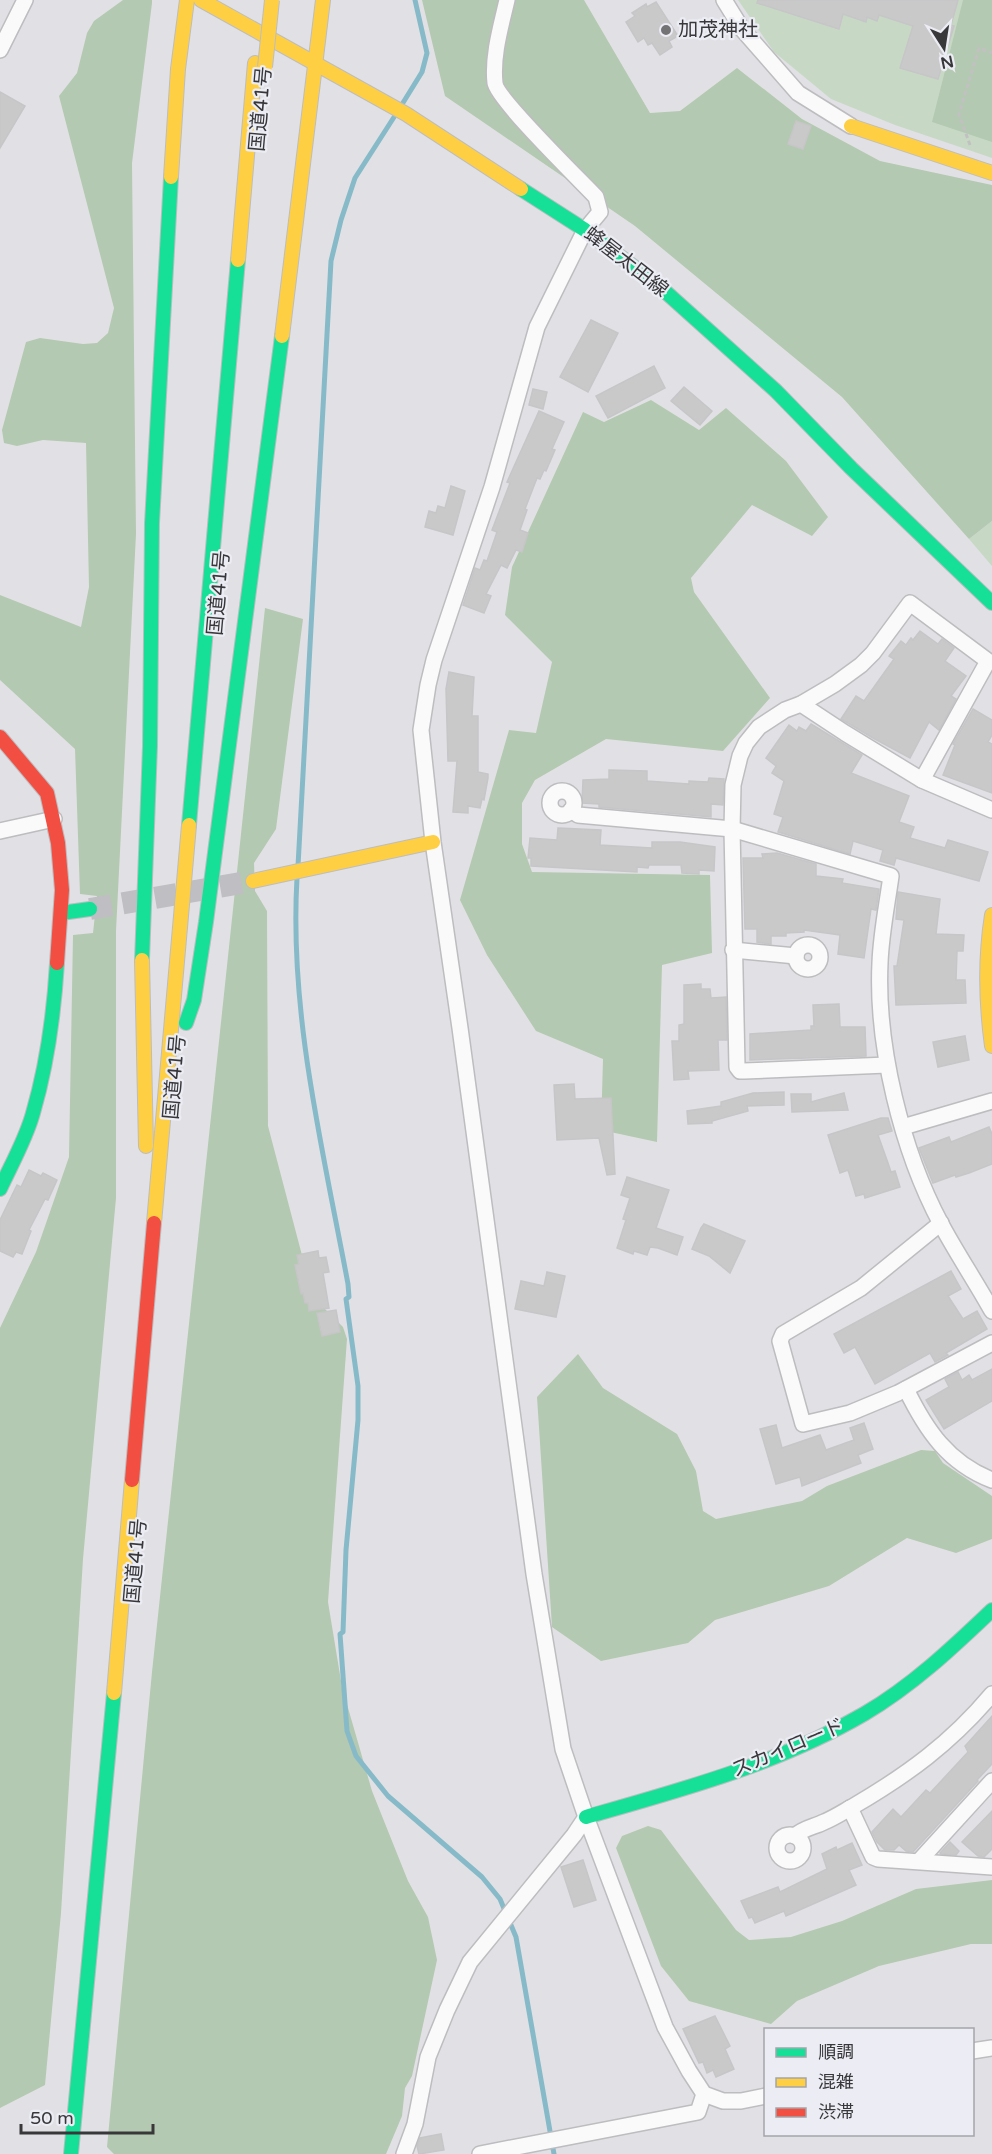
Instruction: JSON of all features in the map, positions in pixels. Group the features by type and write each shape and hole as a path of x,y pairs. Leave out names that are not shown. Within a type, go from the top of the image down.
{"main road":[{"path":"133,1469 134,1363 146,1202 142,1054 142,932 150,746 152,523 166,235 178,69 187,0"},
{"name":"蜂屋太田線","path":"201,0 406,114 585,230 659,286 740,358 992,603"},
{"name":"国道41号","path":"80,2154 140,1511 177,1050 197,871 260,65 263,0"},
{"name":"国道41号","path":"71,2154 260,65 272,0"},
{"path":"177,1050 194,1000 206,922 250,592 323,0"},
{"path":"851,126 985,172"},
{"path":"0,736 47,793 54,819 62,890 55,993 46,1054 33,1115 0,1189"},
{"path":"253,880 433,842"},
{"path":"61,913 90,909"},
{"path":"992,915 988,934 986,984 992,1046"},
{"name":"スカイロード","path":"586,1817 703,1784 807,1744 866,1713 934,1665 992,1610"}],"street":[{"path":"0,50 25,0"},
{"path":"507,0 497,46 495,85 517,114 596,197 600,212 585,230 537,327 492,487 434,660 422,715 422,748 433,842 534,1574 563,1749 586,1817 665,2027 704,2094 723,2101 741,2101 764,2096"},
{"path":"724,0 742,29 798,93 851,126"},
{"path":"887,1065 740,1071 737,1067 732,829 735,774 746,743 759,727 785,710 801,704 836,684 861,665 873,653 910,603 988,661 922,780"},
{"path":"801,704 845,734 922,780 992,810"},
{"path":"571,810 578,815 732,829 891,876 880,963 887,1065 903,1127 925,1188 941,1223 992,1311"},
{"path":"0,831 54,819"},
{"path":"733,950 796,956"},
{"path":"903,1127 992,1101"},
{"path":"941,1223 861,1288 783,1334 780,1341 803,1424 850,1413 906,1389 992,1343"},
{"path":"906,1389 934,1439 957,1461 980,1476 992,1480"},
{"path":"795,1836 800,1831 825,1822 850,1808 932,1755 955,1736 992,1694"},
{"path":"919,1861 992,1781"},
{"path":"850,1808 873,1857 992,1867"},
{"path":"404,2154 416,2124 428,2057 470,1962 586,1817"},
{"path":"974,2051 992,2048"},
{"path":"480,2154 698,2112 704,2094"}],"path":[{"path":"985,172 959,114 979,48 992,53"}],"green space":[{"path":"123,0 152,0 152,3 132,163 136,534 116,931 116,1198 83,1559 61,1913 45,2085 0,2108 0,1328 36,1252 69,1157 73,935 93,933 97,896 80,894 75,749 0,680 0,595 81,627 89,587 86,443 43,440 17,446 4,443 2,430 26,342 40,338 83,344 97,343 108,333 114,308 59,96 77,73 87,33 94,21"},
{"path":"422,0 584,0 650,113 680,111 737,68 802,119 880,161 992,185 992,521 969,539 842,397 635,226 445,96"},
{"path":"738,0 992,0 992,158 895,125 831,99 774,52"},
{"path":"963,0 992,0 992,142 932,122"},
{"path":"651,400 699,430 726,408 786,461 828,517 812,536 752,505 691,578 694,592 770,698 723,751 606,739 535,780 522,803 522,844 532,872 710,875 712,953 662,965 657,1142 601,1130 603,1059 536,1031 487,955 460,900 509,730 536,733 552,662 505,615 512,567 583,412 604,422"},
{"path":"992,521 992,566 969,539"},
{"path":"265,608 303,619 276,829 254,863 255,891 267,911 268,1126 313,1297 343,1327 347,1339 328,1602 342,1687 372,1791 408,1881 428,1917 437,1960 412,2076 405,2088 402,2116 386,2154 114,2154 107,2147 152,1672"},
{"path":"578,1354 603,1388 677,1434 696,1471 703,1511 716,1519 802,1501 827,1486 921,1450 935,1451 943,1463 992,1496 992,1539 956,1553 907,1538 829,1586 715,1620 688,1643 601,1661 552,1627 537,1397"},
{"path":"648,1826 661,1830 736,1930 749,1940 791,1937 842,1921 916,1889 992,1880 992,1944 971,1944 879,1966 797,2001 771,2024 689,2001 661,1966 616,1848 622,1836"}],"building":[{"path":"758,0 958,0 951,25 954,26 938,79 900,68 913,26 879,15 877,21 867,17 866,22 843,14 839,29 757,3"},
{"path":"656,2 678,36 669,41 672,47 660,55 652,43 648,45 644,38 638,42 626,22 635,16 632,13 646,4 647,7"},
{"path":"0,92 25,106 0,148"},
{"path":"796,121 811,126 803,149 788,144"},
{"path":"591,320 618,333 588,392 560,377"},
{"path":"654,366 665,388 608,418 596,396"},
{"path":"684,387 712,411 700,425 671,401"},
{"path":"533,389 547,392 543,409 529,405"},
{"path":"539,411 564,422 552,449 555,450 546,471 544,470 540,479 537,478 525,509 527,510 520,530 528,533 522,552 516,550 507,568 501,565 486,594 491,596 484,613 463,605 475,568 480,570 484,560 487,561 497,532 492,530 510,483 507,482"},
{"path":"451,486 465,491 453,535 425,527 429,511 436,513 438,506 445,508"},
{"path":"920,631 938,644 942,639 954,648 945,661 966,676 951,696 956,699 939,730 929,722 910,758 841,719 856,696 864,701 894,659 889,656 901,641 906,645"},
{"path":"449,672 474,677 472,716 478,716 478,772 488,774 484,800 482,799 480,808 468,806 468,813 453,812 457,761 448,761 446,689"},
{"path":"973,709 992,720 992,735 988,742 992,744 992,793 943,775 955,745 953,744"},
{"path":"811,724 862,755 851,773 909,796 899,822 914,827 910,838 945,848 948,840 988,852 979,881 896,858 894,865 880,861 883,850 853,841 850,854 778,832 783,817 774,814 784,781 772,773 776,766 766,758 789,725 797,731 799,727 806,731"},
{"path":"609,770 647,771 647,781 689,784 689,781 708,782 709,778 724,779 723,805 711,804 711,817 599,807 599,804 582,803 583,780 609,779"},
{"path":"558,828 601,830 600,845 652,848 652,842 680,842 715,847 714,871 699,870 699,874 682,873 681,865 649,865 648,868 637,867 637,872 531,866 531,858 528,858 530,838 557,840"},
{"path":"777,853 816,864 816,876 843,879 842,883 879,889 876,910 871,909 864,958 838,954 840,935 804,930 804,932 786,933 786,936 771,936 771,944 769,944 757,942 757,929 745,929 743,858 763,858 762,854"},
{"path":"898,892 940,899 936,934 964,935 963,951 957,951 956,980 965,980 966,1003 896,1005 894,966 897,966 904,920 896,919"},
{"path":"701,984 701,989 710,989 711,998 726,997 727,1040 718,1040 719,1070 688,1071 689,1079 674,1080 672,1041 679,1041 679,1025 684,1024 684,985"},
{"path":"839,1004 840,1027 865,1027 866,1056 750,1060 750,1034 811,1030 811,1026 814,1026 813,1005"},
{"path":"965,1036 969,1060 938,1067 933,1042"},
{"path":"574,1084 575,1099 611,1098 615,1174 607,1175 599,1138 557,1140 554,1085"},
{"path":"784,1092 784,1105 747,1106 748,1111 712,1121 712,1123 688,1124 687,1111 721,1106 721,1102 753,1093"},
{"path":"844,1093 848,1110 792,1112 791,1094 811,1094 811,1102"},
{"path":"881,1118 888,1118 892,1131 878,1135 891,1172 895,1171 900,1187 865,1198 864,1194 856,1196 848,1170 840,1173 828,1135"},
{"path":"989,1127 992,1134 992,1164 933,1183 919,1148 949,1137 951,1142"},
{"path":"29,1170 41,1176 43,1173 57,1180 48,1200 45,1199 29,1230 31,1231 22,1254 16,1252 13,1257 0,1251 0,1220 17,1185 21,1187"},
{"path":"627,1177 669,1190 656,1228 683,1237 677,1255 650,1247 647,1255 634,1251 633,1254 617,1248 630,1198 621,1195"},
{"path":"704,1224 745,1241 730,1273 709,1256 692,1249"},
{"path":"318,1251 319,1258 326,1257 329,1272 323,1273 329,1308 309,1311 308,1303 305,1303 303,1293 301,1294 295,1265 299,1264 297,1255"},
{"path":"951,1271 961,1289 948,1296 963,1319 977,1311 987,1329 935,1362 930,1353 875,1384 855,1347 844,1353 834,1334"},
{"path":"547,1272 565,1276 556,1317 515,1309 521,1281 544,1286"},
{"path":"336,1310 340,1332 322,1336 317,1313"},
{"path":"992,1369 992,1401 944,1429 926,1400 949,1387 945,1379 958,1372 962,1380 969,1375 972,1380"},
{"path":"864,1423 873,1449 858,1455 861,1463 802,1486 800,1477 776,1484 760,1429 776,1425 782,1448 820,1435 826,1450 854,1440 850,1428"},
{"path":"992,1716 992,1764 913,1852 906,1851 899,1845 894,1850 885,1850 877,1842 872,1832 893,1809 901,1817 926,1790 930,1793 968,1752 965,1746"},
{"path":"992,1811 992,1849 984,1857 978,1856 962,1842"},
{"path":"950,1842 959,1851 956,1855 941,1854 940,1853"},
{"path":"852,1843 862,1865 849,1870 856,1885 786,1916 784,1911 755,1923 752,1917 749,1918 741,1901 778,1887 780,1892 827,1869 822,1854"},
{"path":"583,1860 596,1900 574,1907 561,1867"},
{"path":"715,2016 730,2046 725,2049 734,2069 716,2077 713,2070 707,2073 703,2062 699,2063 683,2029"},
{"path":"441,2134 444,2150 419,2154 417,2146 420,2138"}],"waterway":[{"path":"401,106 422,72 427,53 415,0"},
{"path":"298,866 331,261 355,178 396,114"},
{"path":"297,878 296,929 303,1031 319,1133 348,1284 349,1297 346,1299 358,1386 358,1420 346,1550 343,1632 340,1634 347,1731 356,1756 388,1796 482,1877 500,1899 516,1937 554,2154"}],"tunnel":[{"path":"90,909 253,881"}],"traffic: fast":[{"path":"142,960 150,746 152,523 171,177"},
{"path":"521,189 585,230 659,286 776,391 851,468 992,603"},
{"path":"189,825 238,260"},
{"path":"186,1023 194,1000 206,922 282,336"},
{"path":"61,913 90,909"},
{"path":"0,1189 18,1152 38,1095 49,1039 57,963"},
{"path":"586,1817 728,1774 831,1732 882,1703 915,1679 992,1610"},
{"path":"71,2154 114,1693"}],"traffic: slow":[{"path":"171,177 178,69 187,0"},
{"path":"201,0 406,114 521,189"},
{"path":"265,67 272,0"},
{"path":"282,336 323,0"},
{"path":"238,260 255,63"},
{"path":"851,126 992,173"},
{"path":"154,1223 189,825"},
{"path":"253,881 433,842"},
{"path":"992,915 987,980 992,1046"},
{"path":"142,960 146,1146"},
{"path":"114,1693 132,1480"}],"traffic: jam":[{"path":"0,737 47,793 58,843 62,890 57,963"},
{"path":"132,1480 154,1223"}],"place":[{"name":"加茂神社","path":"666,30"}]}
